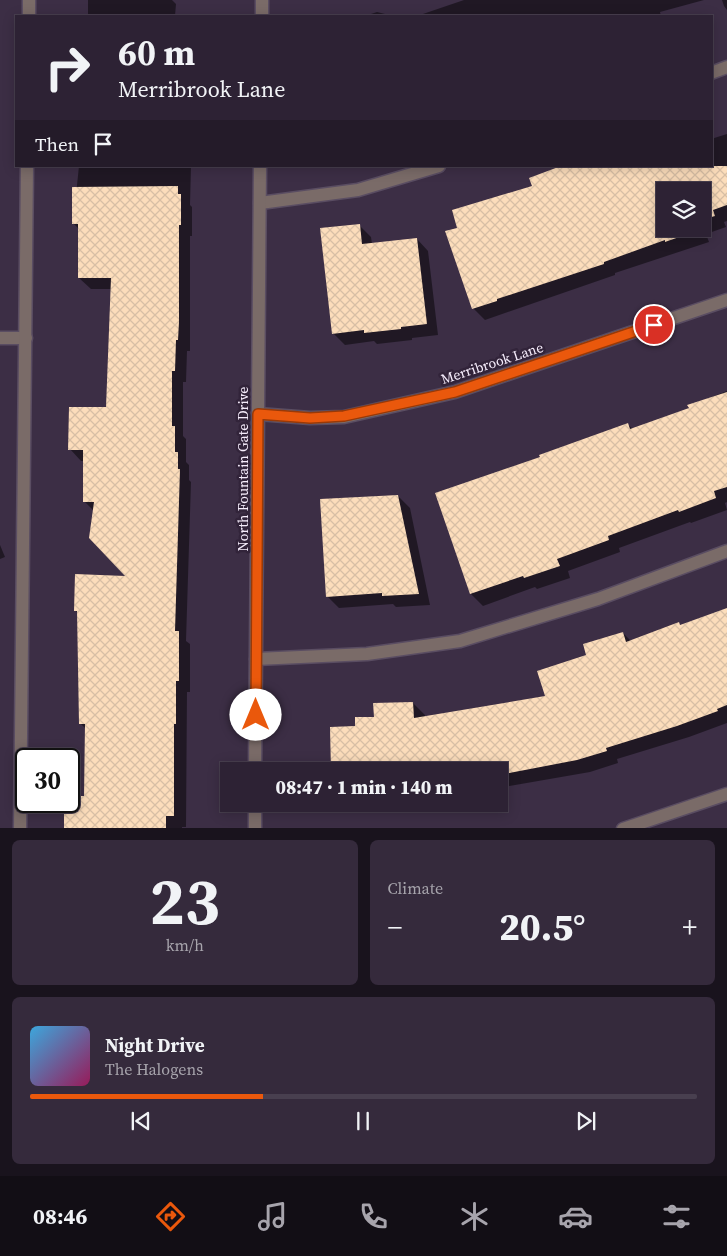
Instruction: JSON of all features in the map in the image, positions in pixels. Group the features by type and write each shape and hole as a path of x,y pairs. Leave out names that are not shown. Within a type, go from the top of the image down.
{"street":[{"path":"29,0 29,15"},
{"path":"262,0 262,15"},
{"path":"713,72 727,67"},
{"path":"20,828 28,167"},
{"name":"North Fountain Gate Drive","path":"255,762 260,167"},
{"path":"260,203 358,190 436,167"},
{"name":"Merribrook Lane","path":"258,414 310,418 344,416 455,392 727,300"},
{"path":"0,338 26,338"},
{"path":"256,659 367,654 460,641 598,599 727,551"},
{"path":"623,828 727,794"},
{"path":"255,812 255,828"}],"building":[{"path":"727,166 727,205 713,210 715,216 711,217 711,182 656,182 656,237 679,237 665,242 665,240 604,262 604,264 472,309 445,231 457,228 452,210 532,186 529,178 558,167"},
{"path":"178,186 178,194 181,194 181,225 179,225 179,322 178,340 176,340 175,371 172,371 172,426 175,426 175,452 178,452 178,469 180,469 175,631 179,631 179,681 176,681 176,724 174,724 174,816 166,816 166,828 64,828 64,813 80,813 80,796 84,796 85,724 79,724 77,611 74,611 75,574 125,576 89,538 94,502 83,502 83,450 68,450 69,407 106,407 111,278 78,278 78,224 72,224 72,187"},
{"path":"360,224 362,244 417,238 427,324 364,333 364,330 332,334 320,228"},
{"path":"727,392 727,487 714,491 716,498 608,536 609,540 557,559 560,566 470,594 435,493 540,457 539,455 628,423 630,429 689,408 687,405"},
{"path":"398,495 419,594 382,596 382,593 326,597 320,499"},
{"path":"727,608 727,705 717,709 718,711 606,748 607,751 577,760 508,773 508,762 331,762 330,727 355,726 355,717 374,717 373,703 413,702 414,718 545,696 537,671 586,655 583,644 623,632 626,642 679,622 680,625"}],"route":[{"path":"256,715 258,414 310,418 344,416 455,392 654,325"}]}
